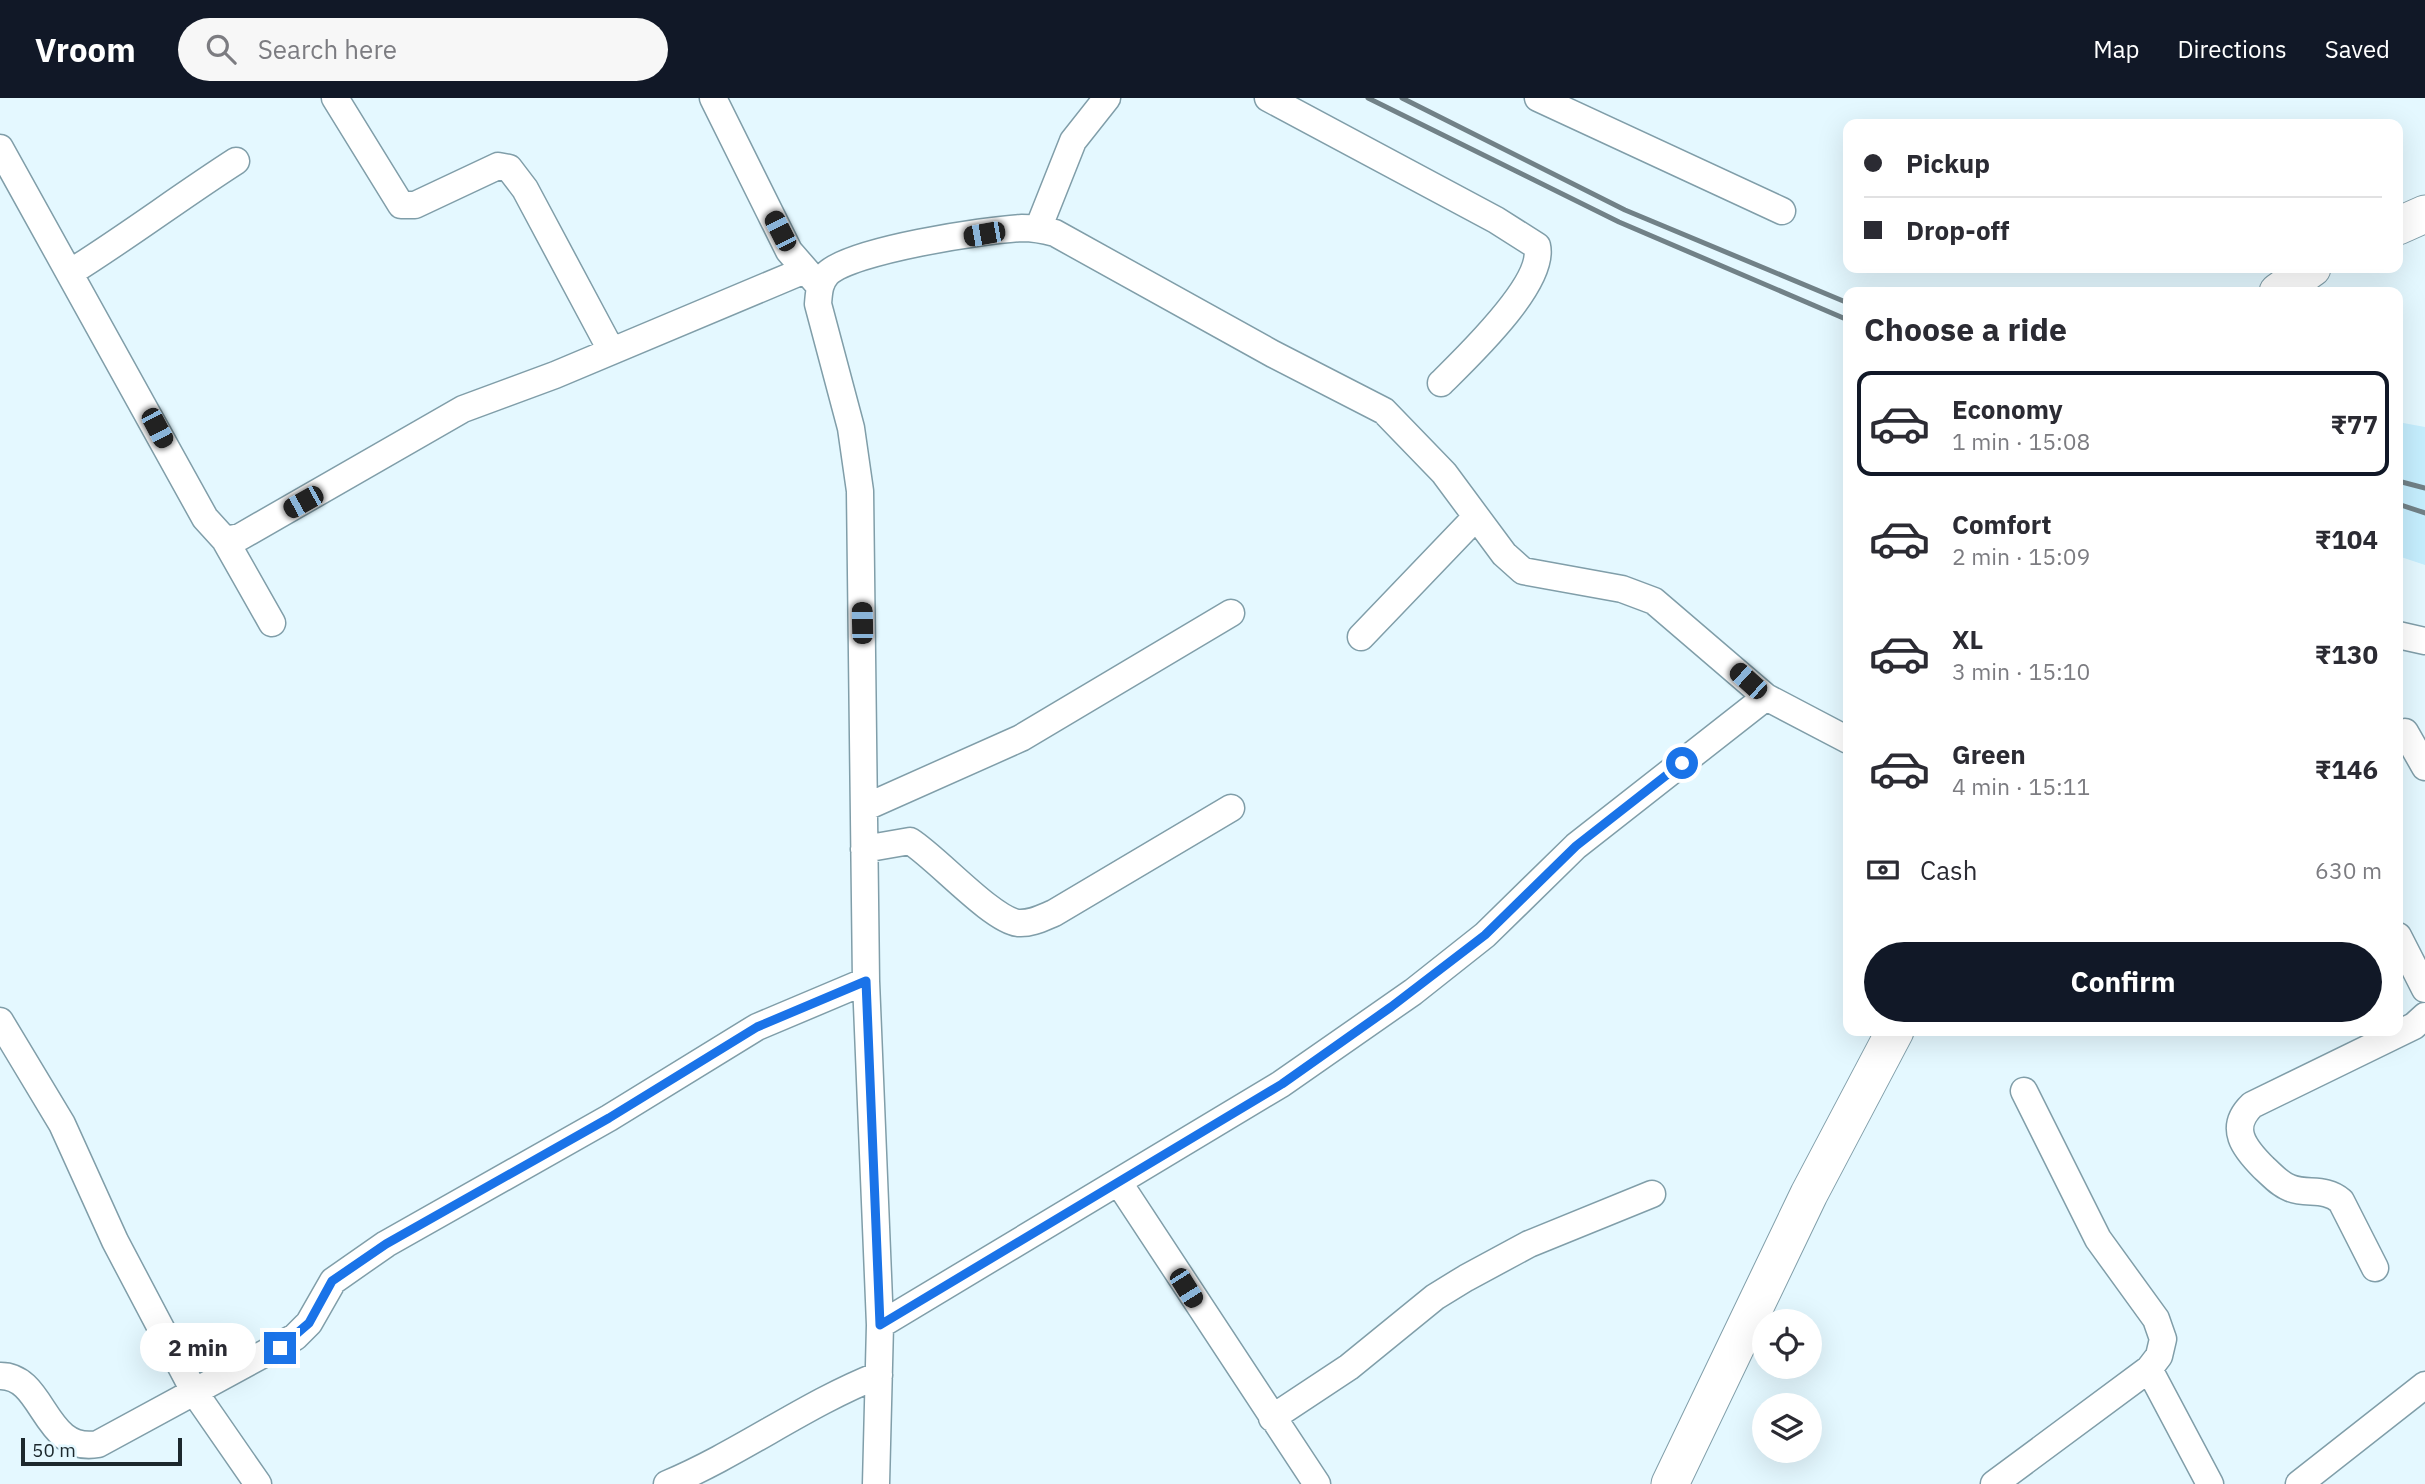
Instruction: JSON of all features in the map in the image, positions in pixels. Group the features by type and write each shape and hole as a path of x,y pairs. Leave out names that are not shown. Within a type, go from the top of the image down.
{"street":[{"path":"335,98 401,205 415,205 498,166 509,167 525,189 611,350"},
{"path":"713,98 789,251 812,278 851,428 860,491 866,981 880,1325 876,1484"},
{"path":"1038,229 1073,141 1107,98"},
{"path":"1268,98 1496,220 1536,246 1539,255 1501,322 1441,383"},
{"path":"1538,98 1782,211"},
{"path":"0,148 205,518 225,540 272,623"},
{"path":"71,272 133,234 174,201 236,161"},
{"path":"2403,224 2425,214"},
{"path":"225,540 240,537 464,409 611,350 885,251 1009,230 1038,229 1082,247 1273,354 1384,411 1444,473 1509,561 1522,571 1622,589 1654,601 1766,697 1843,737"},
{"path":"2285,287 2305,273"},
{"path":"1360,637 1476,517"},
{"path":"864,808 1021,738 1231,613"},
{"path":"2403,636 2425,641"},
{"path":"880,1325 1282,1084 1422,985 1485,935 1576,846 1766,697"},
{"path":"2405,732 2425,766"},
{"path":"864,849 910,841 994,911 1014,923 1029,923 1054,913 1231,808"},
{"path":"2403,946 2425,989"},
{"path":"3,1369 26,1387 57,1431 71,1441 85,1446 98,1444 295,1338 309,1323 332,1281 386,1244 609,1118 757,1027 866,981"},
{"path":"2403,1031 2425,1016"},
{"path":"0,1021 62,1125 115,1241 195,1393 258,1484"},
{"path":"1670,1484 1809,1194 1892,1036"},
{"path":"2375,1268 2341,1201 2334,1195 2291,1189 2279,1182 2241,1141 2239,1126 2243,1114 2252,1105 2393,1036"},
{"path":"1994,1484 2149,1369 2160,1356 2163,1339 2156,1319 2098,1239 2024,1091"},
{"path":"1119,1183 1317,1484"},
{"path":"1272,1418 1349,1367 1435,1297 1476,1272 1530,1244 1652,1194"},
{"path":"2149,1369 2210,1484"},
{"path":"667,1484 743,1448 845,1389 879,1375"},
{"path":"2300,1484 2425,1385"}],"shaded area":[{"path":"2403,423 2425,427 2425,565 2403,558"}],"railway":[{"path":"1368,98 1619,222 1843,318"},
{"path":"1402,98 1625,210 1843,301"},
{"path":"2403,482 2425,488"},
{"path":"2403,506 2425,513"}],"route":[{"path":"280,1348 295,1338 309,1323 332,1281 386,1244 609,1118 757,1027 794,1009 866,981 880,1325 1282,1084 1448,965 1485,935 1537,881 1576,846 1682,763"}]}
